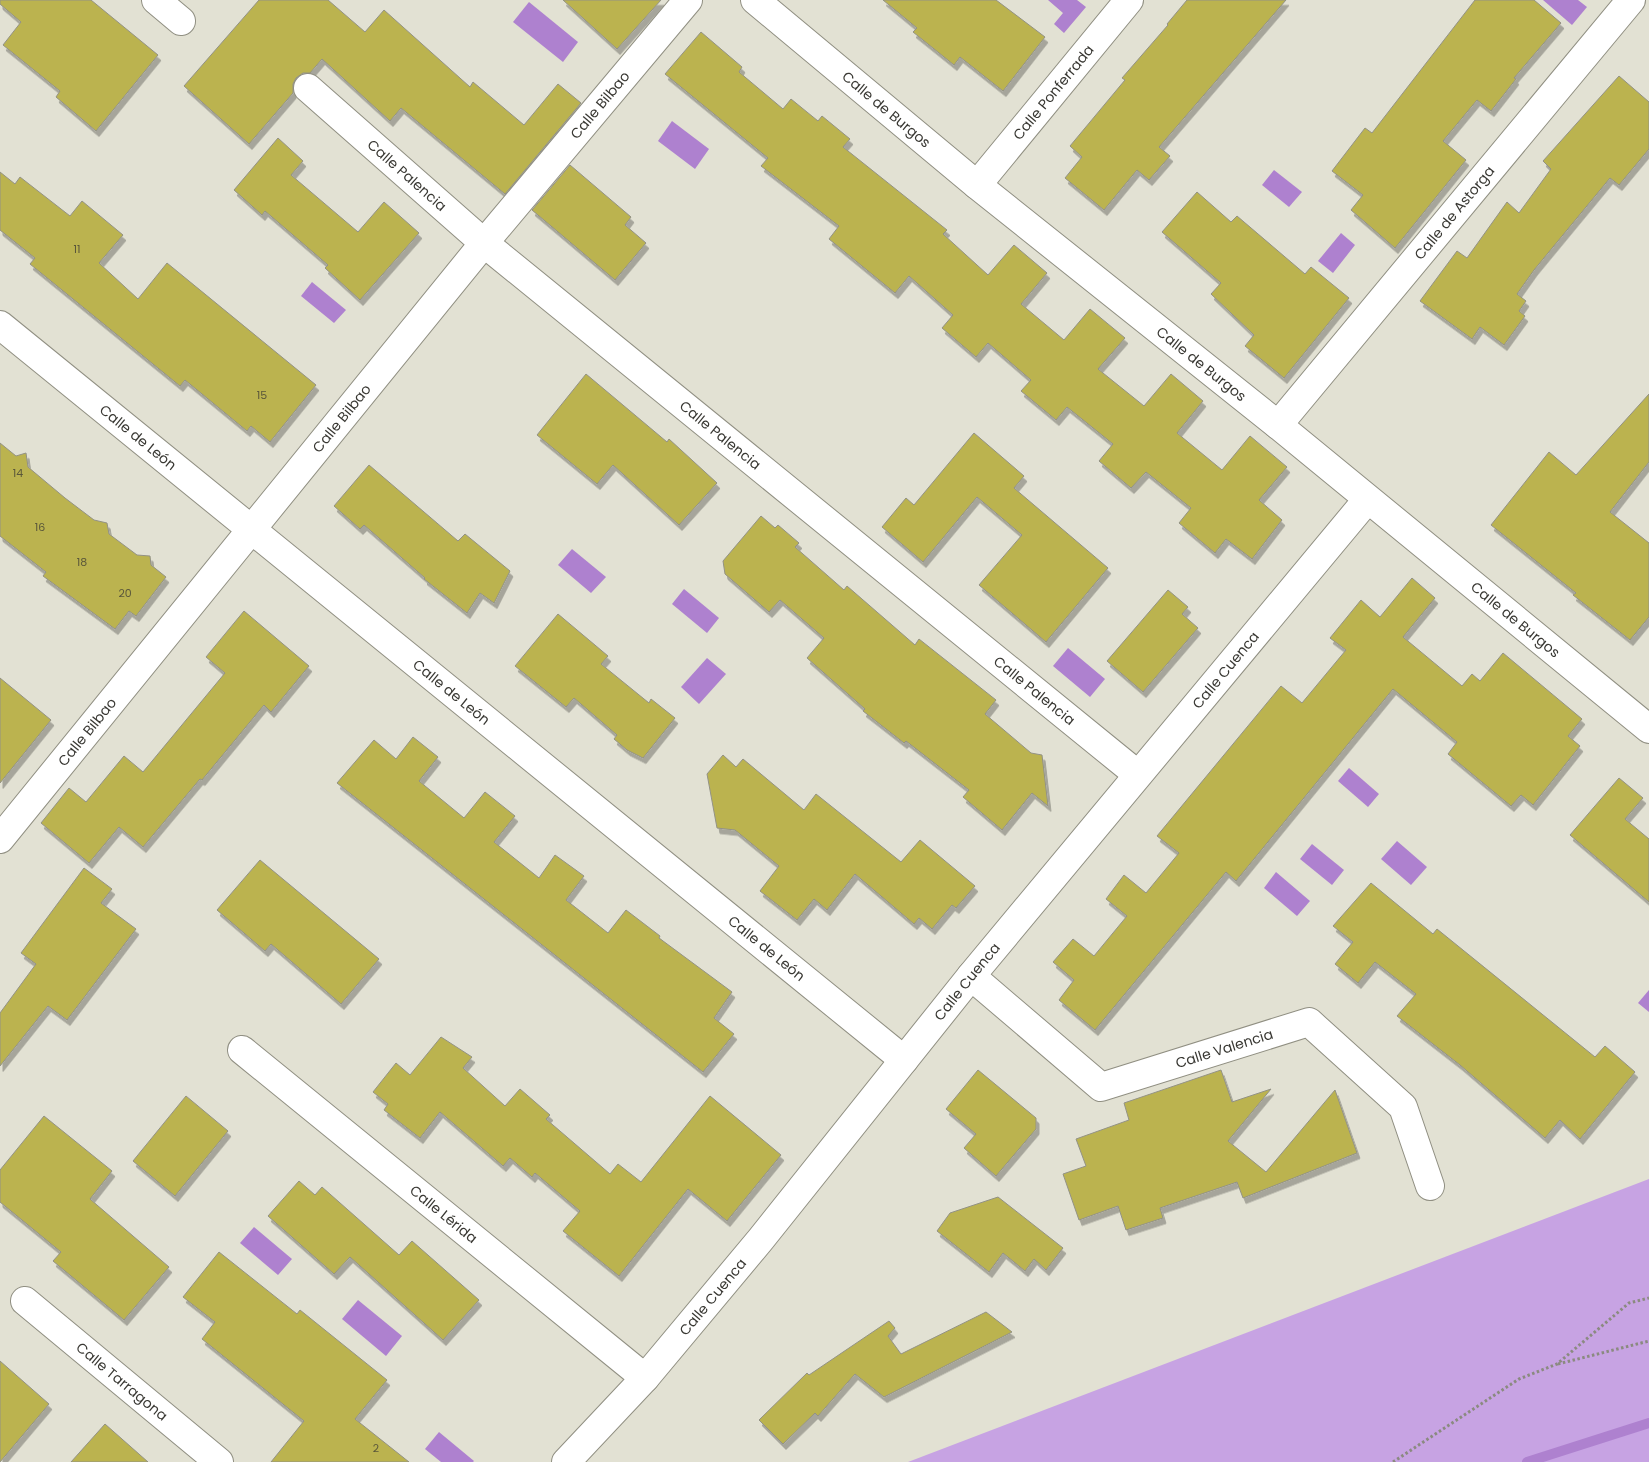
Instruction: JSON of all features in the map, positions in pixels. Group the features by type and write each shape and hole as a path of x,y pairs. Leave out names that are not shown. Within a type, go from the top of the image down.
{"street":[{"path":"156,0 181,21"},
{"name":"Calle Bilbao","path":"0,839 484,243 688,0"},
{"name":"Calle de Burgos","path":"755,0 977,185 1278,426 1649,729"},
{"name":"Calle Ponferrada","path":"977,185 1129,0"},
{"name":"Calle de Astorga","path":"1278,426 1631,0"},
{"name":"Calle Palencia","path":"308,88 484,243 1137,774"},
{"name":"Calle de León","path":"0,325 904,1060"},
{"name":"Calle Cuenca","path":"566,1462 645,1378 761,1239 971,976 1137,774 1367,500"},
{"name":"Calle Valencia","path":"971,976 1102,1087 1309,1022 1403,1107 1430,1186"},
{"name":"Calle Lérida","path":"242,1050 645,1378"},
{"name":"Calle Tarragona","path":"25,1302 219,1462"}],"path":[{"path":"1557,1364 1629,1303 1649,1298"},
{"path":"1393,1462 1519,1379 1557,1364 1649,1341"}],"shaded area":[{"path":"1048,0 1077,0 1086,7 1064,33 1054,24 1063,13"},
{"path":"1543,0 1578,0 1587,7 1572,25"},
{"path":"529,2 578,42 563,62 513,22"},
{"path":"672,121 709,149 695,169 658,141"},
{"path":"1274,170 1302,192 1289,207 1262,185"},
{"path":"1341,233 1355,245 1333,273 1318,261"},
{"path":"312,282 346,310 334,323 301,296"},
{"path":"572,549 606,577 591,593 558,565"},
{"path":"684,589 719,618 707,633 672,604"},
{"path":"1068,648 1105,679 1090,697 1053,666"},
{"path":"707,658 726,674 699,704 681,687"},
{"path":"1349,768 1379,794 1368,807 1338,781"},
{"path":"1397,841 1427,867 1411,885 1381,859"},
{"path":"1312,844 1344,870 1332,885 1300,859"},
{"path":"1276,872 1310,901 1297,916 1264,888"},
{"path":"1649,990 1649,1012 1638,1003"},
{"path":"1649,1179 1649,1462 908,1462"},
{"path":"254,1227 292,1259 278,1275 240,1243"},
{"path":"358,1300 402,1336 386,1356 342,1319"},
{"path":"439,1432 474,1461 441,1462 425,1449"}],"building":[{"path":"0,0 91,0 158,55 96,131 56,97 60,91 3,45 21,22 0,4"},
{"path":"259,0 328,0 365,32 384,10 470,87 473,82 524,125 558,84 581,103 505,194 401,108 390,121 322,59 310,73 303,73 296,78 293,84 293,93 249,144 184,86"},
{"path":"563,0 661,0 617,49"},
{"path":"883,0 996,0 1045,37 1003,91 960,57 954,65 913,32 917,28"},
{"path":"1187,0 1286,0 1159,147 1170,156 1149,180 1137,170 1104,210 1065,178 1082,157 1070,146 1125,80 1122,78"},
{"path":"1475,0 1534,0 1561,23 1514,78 1516,79 1491,111 1477,100 1443,141 1466,160 1395,248 1351,210 1363,195 1332,171 1365,128 1372,133"},
{"path":"701,32 742,67 739,72 783,109 791,99 818,121 822,116 850,139 843,147 947,230 943,234 988,275 1014,245 1047,273 1021,304 1064,340 1090,309 1125,338 1098,369 1144,406 1171,374 1203,401 1177,433 1222,470 1250,436 1287,467 1259,500 1282,520 1252,559 1226,539 1215,553 1179,523 1191,508 1146,472 1131,488 1099,461 1113,444 1067,407 1056,420 1021,391 1031,380 988,343 976,357 942,328 953,315 909,276 895,293 829,239 839,226 761,166 768,158 665,74"},
{"path":"1619,76 1649,102 1649,149 1619,185 1610,178 1534,270 1517,294 1526,301 1519,311 1525,316 1504,345 1480,327 1472,339 1420,301 1457,251 1467,258 1507,202 1519,213 1551,169 1543,161"},
{"path":"278,138 303,161 291,175 358,232 384,202 419,233 360,300 325,268 328,265 265,211 262,215 234,190"},
{"path":"570,165 631,217 625,225 646,243 615,280 532,210"},
{"path":"0,172 15,184 20,177 70,216 82,201 123,235 99,263 138,299 167,263 316,385 270,442 251,426 247,431 185,380 180,386 30,264 35,258 0,230"},
{"path":"1197,192 1231,222 1237,216 1305,274 1311,267 1349,298 1284,378 1245,346 1254,335 1211,294 1221,283 1162,232"},
{"path":"586,374 667,442 669,439 717,483 679,525 613,465 597,484 537,435"},
{"path":"1649,394 1649,462 1610,512 1649,543 1649,617 1630,640 1573,595 1576,593 1491,525 1549,452 1576,475"},
{"path":"974,433 1024,476 1014,488 1108,568 1046,642 979,585 1022,535 977,497 923,562 882,527 906,498 914,505"},
{"path":"0,443 16,456 26,453 28,467 65,498 94,520 107,523 109,534 137,555 150,556 151,565 166,577 136,616 129,611 115,629 43,576 46,572 0,536"},
{"path":"369,465 458,541 465,534 510,571 494,603 480,593 467,613 424,579 364,525 360,529 334,506"},
{"path":"761,516 775,528 778,525 799,543 795,547 844,590 847,586 915,645 919,639 996,700 985,714 1031,753 1042,755 1048,806 1032,793 1002,830 963,797 969,790 906,741 904,743 863,711 865,709 807,658 824,638 780,600 769,612 725,574 723,561"},
{"path":"1412,578 1435,598 1403,637 1462,686 1472,674 1480,681 1503,653 1582,719 1568,736 1580,746 1533,805 1521,795 1511,806 1448,754 1457,742 1393,689 1236,881 1226,872 1095,1030 1059,1000 1074,980 1053,962 1073,939 1094,956 1127,916 1106,899 1124,875 1146,893 1179,853 1157,836 1281,686 1302,703 1346,650 1330,638 1361,600 1380,617"},
{"path":"1168,590 1188,607 1182,614 1198,628 1143,692 1107,661"},
{"path":"244,611 309,666 271,712 264,705 143,847 119,827 89,863 41,823 69,788 86,802 124,756 143,772 225,673 206,657"},
{"path":"558,614 608,656 601,664 649,703 651,699 675,718 643,758 627,750 614,739 617,735 574,698 566,707 515,666"},
{"path":"0,678 51,720 0,783"},
{"path":"413,737 438,757 419,781 464,818 485,792 515,816 494,842 539,878 555,855 584,876 566,900 608,933 626,910 660,936 659,938 732,992 714,1018 734,1034 703,1072 337,783 374,740 396,759"},
{"path":"723,755 736,767 743,759 804,810 816,794 901,862 920,840 975,886 956,908 952,905 932,929 919,918 914,924 855,874 827,910 814,899 797,920 760,891 779,866 735,830 717,828 707,774"},
{"path":"1619,778 1643,798 1625,819 1649,839 1649,902 1570,835"},
{"path":"260,860 379,959 341,1004 271,944 265,951 217,910"},
{"path":"84,868 112,889 101,903 136,929 67,1020 48,1006 0,1066 0,1013 36,964 21,953"},
{"path":"1371,883 1433,934 1437,929 1595,1057 1605,1046 1635,1072 1580,1139 1560,1120 1545,1138 1460,1065 1397,1016 1416,994 1375,962 1358,983 1335,964 1353,942 1333,926"},
{"path":"441,1037 472,1057 463,1068 505,1106 520,1089 550,1115 546,1119 610,1174 618,1164 641,1182 710,1096 781,1155 727,1221 688,1189 619,1276 563,1231 580,1211 535,1173 532,1177 510,1158 503,1166 440,1112 420,1138 384,1110 388,1104 373,1092 396,1063 410,1075"},
{"path":"978,1070 1036,1118 1036,1129 996,1176 964,1148 976,1134 946,1109"},
{"path":"1221,1070 1232,1102 1271,1089 1228,1141 1266,1172 1335,1090 1357,1153 1243,1198 1237,1182 1160,1208 1163,1218 1126,1230 1118,1206 1079,1220 1063,1174 1086,1166 1076,1139 1129,1120 1124,1103"},
{"path":"186,1096 228,1131 175,1196 133,1161"},
{"path":"44,1116 112,1171 90,1199 169,1267 124,1320 53,1261 61,1252 0,1202 0,1170"},
{"path":"299,1181 315,1195 322,1187 399,1255 412,1241 479,1300 443,1340 350,1257 334,1274 268,1216"},
{"path":"998,1197 1063,1248 1046,1270 1034,1259 1025,1271 1003,1253 989,1272 937,1231 950,1213"},
{"path":"219,1252 297,1314 300,1310 387,1380 355,1419 409,1462 271,1462 304,1421 202,1339 215,1322 183,1297"},
{"path":"986,1312 1012,1332 884,1397 855,1374 818,1416 815,1413 783,1444 759,1420 807,1373 809,1375 889,1321 895,1328 888,1336 901,1354"},
{"path":"0,1361 49,1404 0,1462"},
{"path":"105,1424 148,1462 71,1462"}],"waterway":[{"path":"1527,1462 1649,1423"}]}
